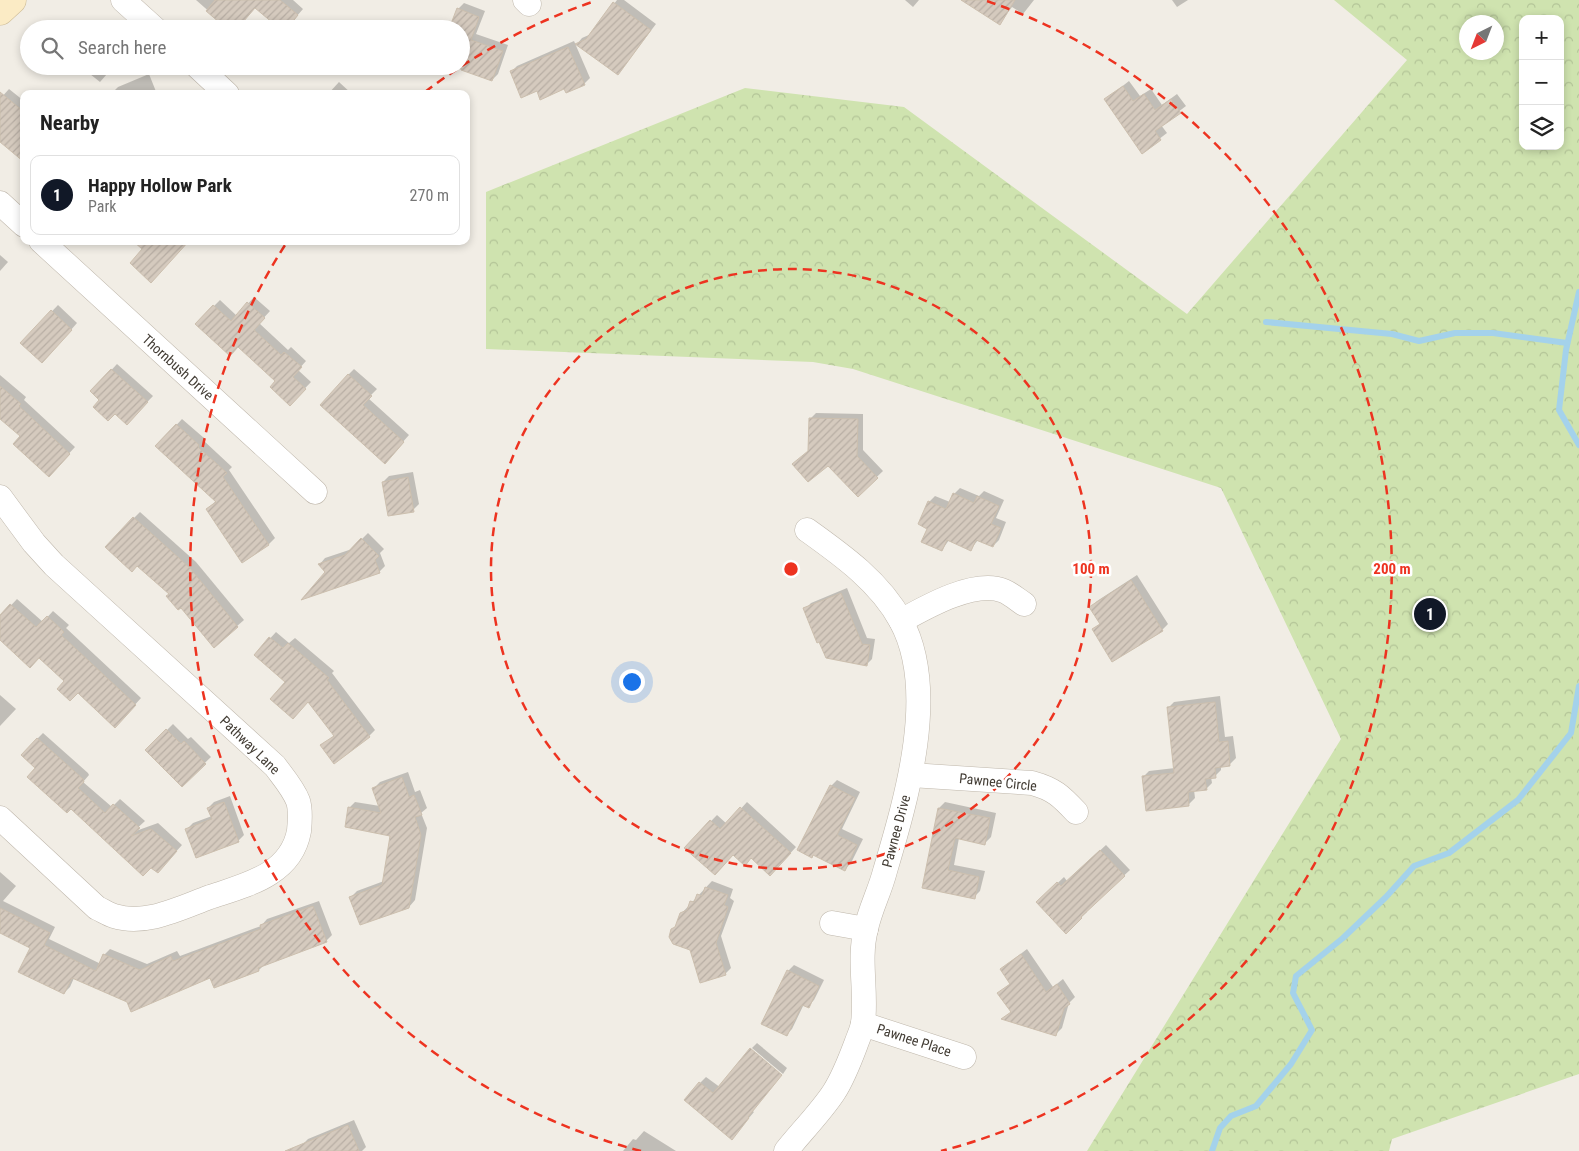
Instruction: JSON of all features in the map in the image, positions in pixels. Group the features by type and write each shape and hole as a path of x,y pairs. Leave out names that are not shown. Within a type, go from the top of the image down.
{"main road":[{"path":"0,11 12,0"}],"street":[{"path":"123,0 145,20"},
{"path":"206,75 223,90"},
{"path":"0,203 20,221"},
{"name":"Thornbush Drive","path":"46,245 315,492"},
{"name":"Pathway Lane","path":"0,497 34,543 54,565 275,766 289,785 298,802 301,820 297,838 289,856 274,871 253,882 154,917 134,919 115,916 96,908 0,818"},
{"name":"Pawnee Drive","path":"786,1151 834,1092 850,1059 863,1024 863,958 866,929 884,877 911,774 918,712 917,677 911,646 901,621 882,594 862,571 807,530"},
{"path":"901,621 937,601 966,591 984,588 1003,590 1024,604"},
{"name":"Pawnee Circle","path":"911,774 1032,783 1048,788 1061,796 1076,812"},
{"path":"832,923 866,929"},
{"name":"Pawnee Place","path":"863,1024 964,1057"}],"green space":[{"path":"1334,0 1579,0 1579,1074 1392,1139 1389,1151 1087,1151 1341,739 1221,488 853,369 813,362 486,349 486,192 745,88 904,107 1187,314 1407,60"}],"building":[{"path":"215,0 280,0 298,15 294,20 269,20 255,8 245,20 216,20 206,11"},
{"path":"961,0 1015,0 1000,25"},
{"path":"613,2 651,30 618,75 575,44 586,39"},
{"path":"457,8 479,17 471,40 503,51 492,81 470,73 470,20 452,20"},
{"path":"568,47 585,85 566,93 564,89 540,100 537,91 521,98 510,71"},
{"path":"1123,86 1133,101 1144,94 1155,110 1171,99 1181,113 1155,131 1161,140 1142,154 1104,99"},
{"path":"0,92 20,109 20,159 0,142"},
{"path":"138,245 185,245 151,283 130,263 142,249"},
{"path":"247,302 265,318 254,330 281,355 284,352 302,367 293,377 306,389 290,406 270,387 275,381 238,347 230,356 195,324 213,305 231,321"},
{"path":"51,310 72,330 42,363 20,343"},
{"path":"111,369 148,402 127,425 115,414 108,421 93,407 99,400 90,391"},
{"path":"348,374 372,396 363,405 404,442 385,464 320,405"},
{"path":"0,386 21,404 19,406 70,454 49,477 13,444 20,436 0,419"},
{"path":"809,418 858,419 857,456 878,478 858,497 828,466 808,482 792,464 808,451"},
{"path":"176,424 227,473 223,477 269,545 242,563 206,509 216,502 155,446"},
{"path":"408,477 414,512 388,516 382,482"},
{"path":"953,493 974,503 977,496 999,506 991,524 1001,528 993,547 976,540 971,551 947,540 942,551 921,542 927,529 918,524 928,501 946,509"},
{"path":"133,517 190,568 238,627 214,648 181,608 178,610 166,596 169,594 137,566 132,572 105,547"},
{"path":"361,538 379,556 375,560 380,573 301,600 325,572 318,564 345,555"},
{"path":"1131,580 1163,631 1112,662 1092,629 1100,624 1089,607"},
{"path":"841,593 862,644 870,645 867,666 826,658 819,642 817,643 803,608"},
{"path":"10,604 36,627 47,616 64,632 61,635 136,705 115,728 78,693 70,701 57,689 64,681 39,658 30,668 0,640 0,615"},
{"path":"269,637 283,648 288,643 329,678 327,680 370,737 334,764 320,745 334,736 308,702 293,719 270,699 285,682 254,655"},
{"path":"1215,702 1219,742 1228,741 1230,766 1215,768 1216,778 1205,779 1207,790 1188,792 1189,806 1146,811 1142,776 1174,773 1167,707"},
{"path":"166,729 181,744 184,741 206,764 182,787 145,750"},
{"path":"37,738 83,779 84,782 78,788 105,813 113,804 140,828 131,836 151,829 177,851 158,873 151,868 143,876 71,809 67,813 27,777 35,768 21,755"},
{"path":"402,777 409,797 414,795 422,815 415,817 421,835 409,908 360,925 349,897 382,885 390,836 345,827 348,807 381,813 372,788"},
{"path":"830,785 855,798 837,835 857,845 845,871 813,855 812,858 797,850"},
{"path":"224,802 239,842 196,858 185,829 212,819 207,808"},
{"path":"740,807 791,853 770,876 751,858 745,866 733,855 715,875 684,848 710,820 720,829"},
{"path":"938,808 990,818 985,845 955,838 948,870 979,877 975,899 922,888"},
{"path":"1100,850 1125,876 1081,917 1066,934 1036,902 1057,882 1061,886"},
{"path":"705,887 728,895 724,905 728,907 716,943 726,975 700,983 690,950 673,944 669,937 671,929 675,927 680,913 687,910 690,901 694,902 697,894 702,896"},
{"path":"313,906 327,942 258,968 259,971 214,988 210,978 131,1012 127,1002 72,978 64,994 18,972 30,948 0,933 0,908 50,933 44,945 96,971 103,954 140,970 171,956 173,961 261,929 260,925"},
{"path":"1021,954 1046,992 1057,984 1070,1004 1064,1008 1056,1036 1001,1019 1011,1012 997,993 1010,984 1000,969"},
{"path":"787,970 819,986 809,1008 802,1005 787,1036 761,1024"},
{"path":"750,1048 782,1075 732,1140 684,1100 699,1082 713,1093"},
{"path":"348,1125 359,1151 285,1151"}],"waterway":[{"path":"1579,292 1566,350 1559,410 1579,445"},
{"path":"1266,322 1392,334 1419,341 1455,333 1493,333 1567,343"},
{"path":"1212,1151 1220,1128 1231,1116 1256,1106 1291,1064 1312,1030 1293,993 1296,976 1343,938 1386,897 1414,866 1449,853 1518,800 1571,733 1579,686"}],"place":[{"name":"Happy Hollow Park","path":"1430,614"}]}
